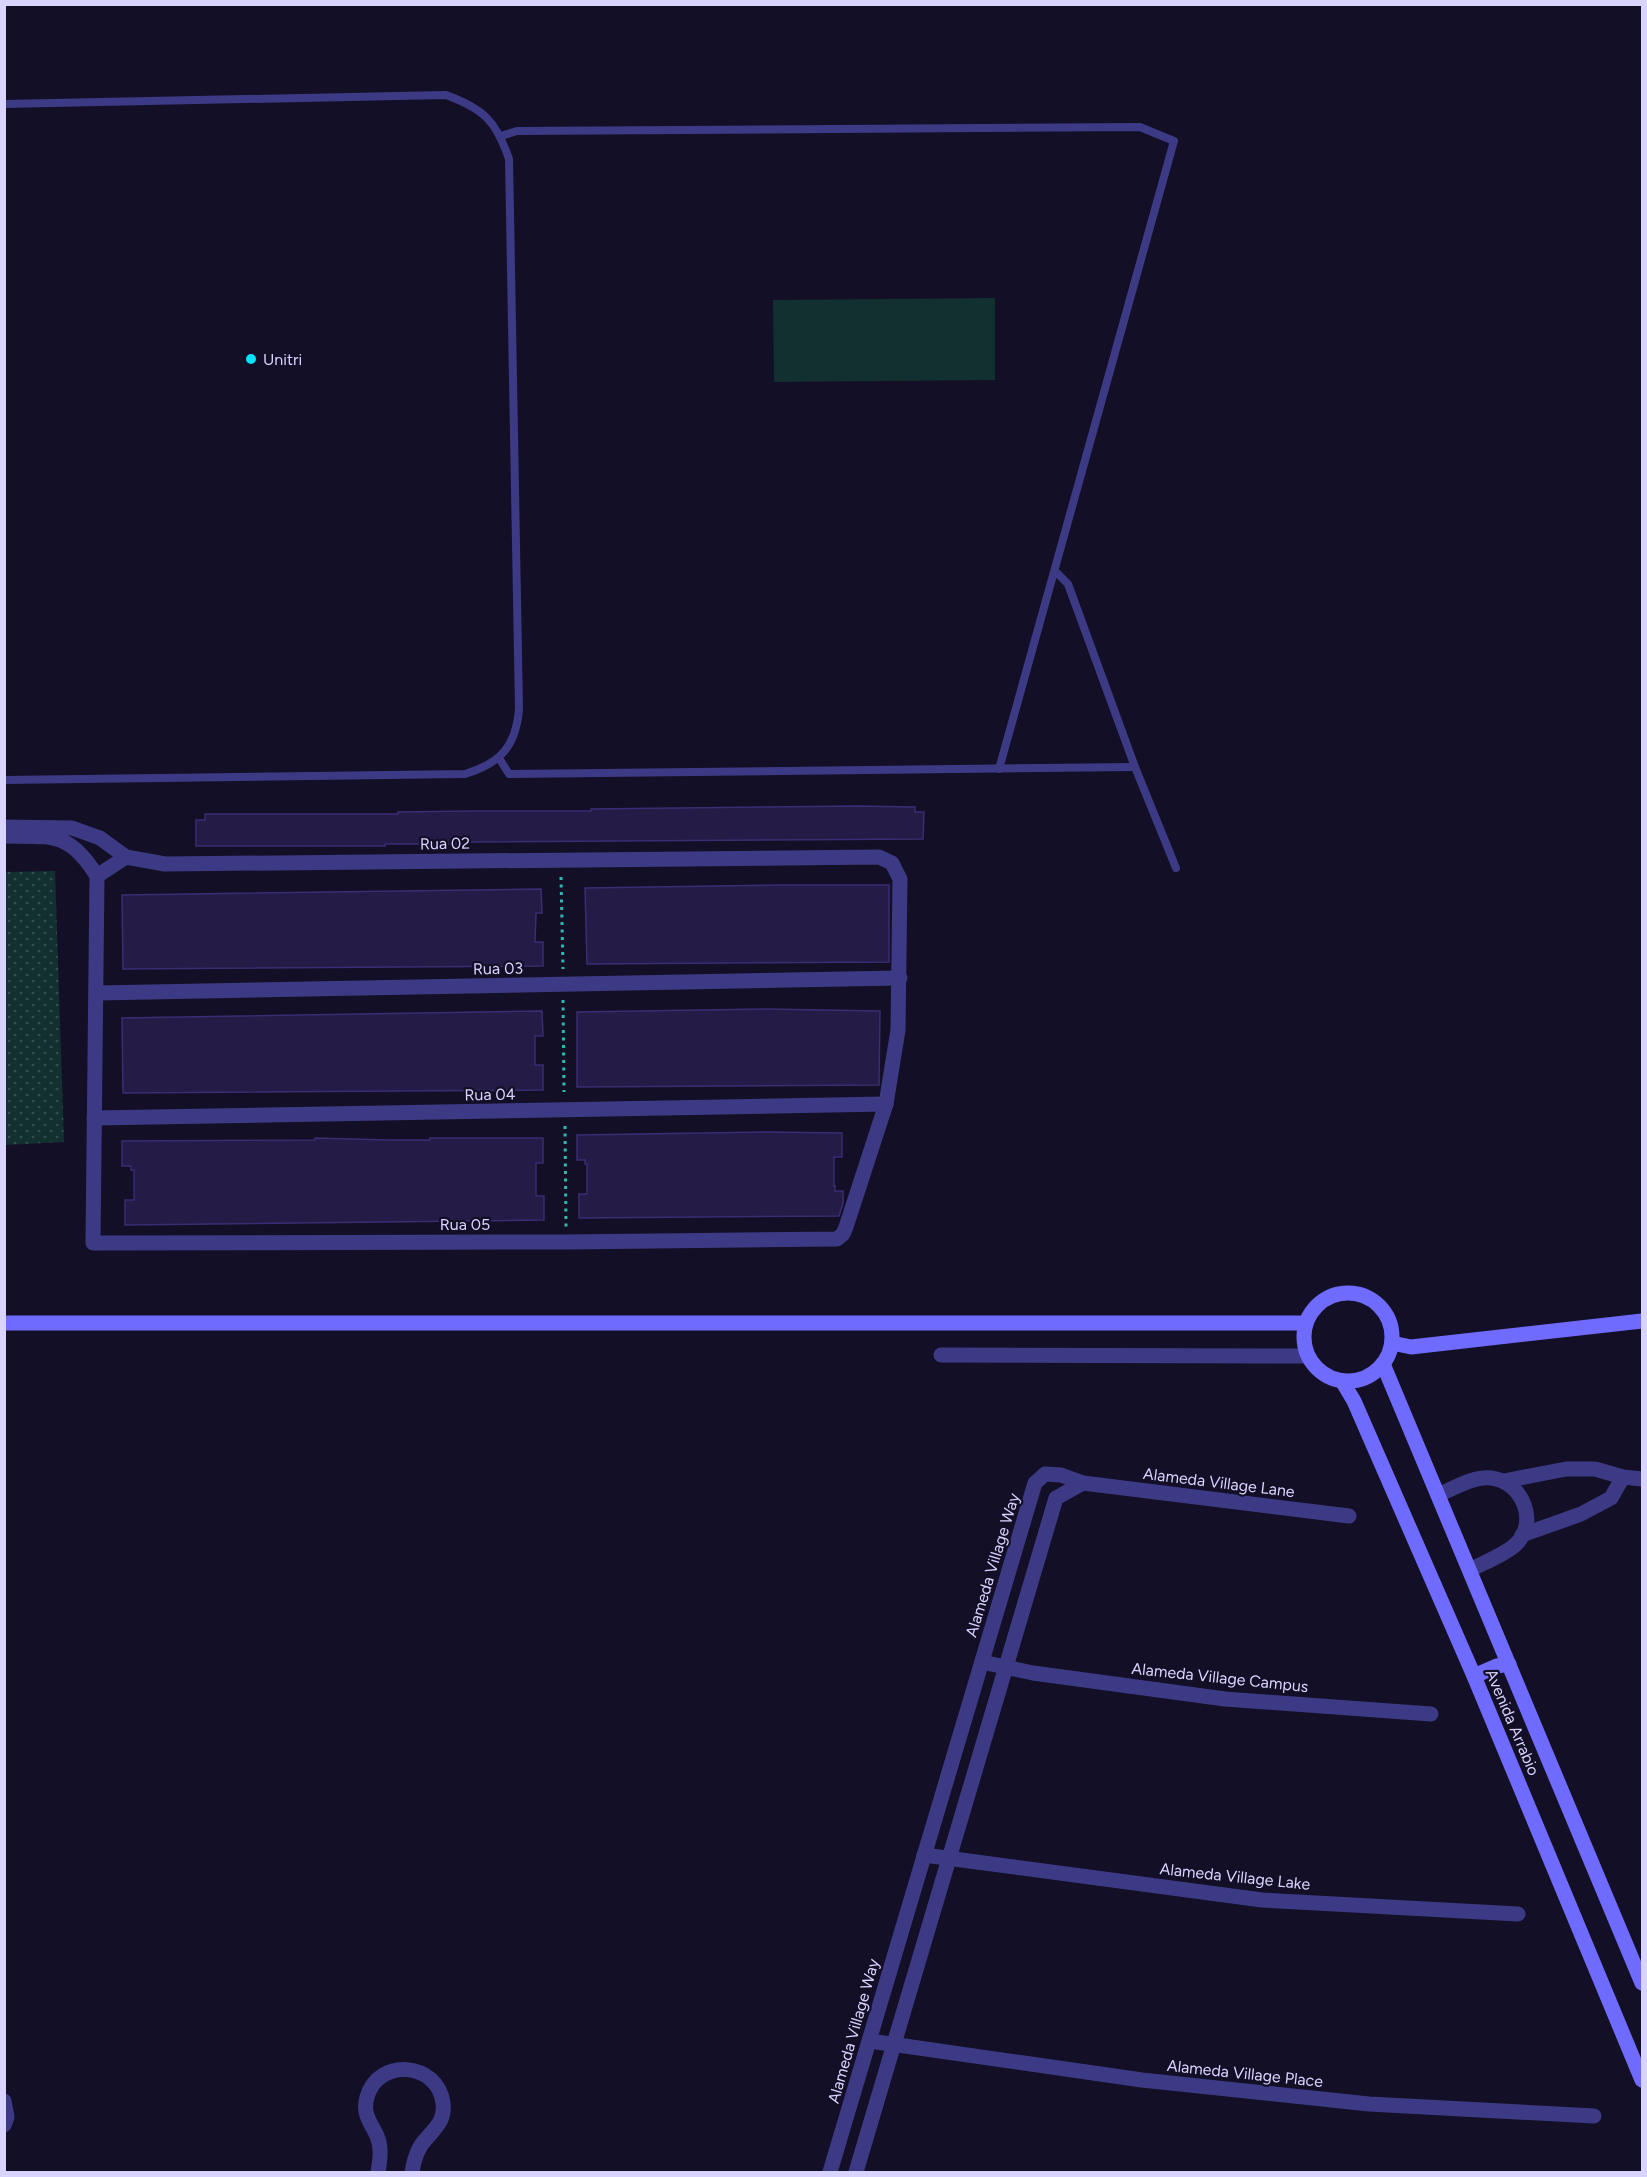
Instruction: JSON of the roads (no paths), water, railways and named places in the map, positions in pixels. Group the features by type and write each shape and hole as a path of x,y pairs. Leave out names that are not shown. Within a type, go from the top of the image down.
{"street":[{"name":"Rua 02","path":"4,827 72,828 100,838 126,857 165,864 879,857 892,863 900,879 900,978"},
{"path":"4,836 51,837 70,844 85,857 97,876 94,1118"},
{"path":"85,857 100,838"},
{"path":"97,876 126,857"},
{"path":"886,1104 898,1029 900,978"},
{"name":"Rua 03","path":"97,993 900,978"},
{"name":"Rua 04","path":"94,1118 886,1104"},
{"name":"Rua 05","path":"94,1118 93,1244 837,1239 846,1227 886,1104"},
{"path":"1340,1293 1363,1296 1382,1309 1392,1331 1392,1343 1383,1364 1374,1373 1364,1378 1342,1381 1322,1373 1308,1356 1304,1346 1306,1323 1311,1312 1328,1297 1340,1293"},
{"path":"1392,1343 1412,1347 1642,1321"},
{"path":"4,1323 1306,1323"},
{"path":"941,1355 1308,1356"},
{"name":"Avenida Arrabio","path":"1383,1364 1642,1983"},
{"name":"Avenida Arrabio","path":"1342,1381 1354,1401 1474,1676 1642,2080"},
{"path":"1504,1481 1566,1469 1595,1469 1642,1481"},
{"name":"Alameda Village Way","path":"830,2172 1035,1483 1045,1473 1061,1475 1083,1483"},
{"path":"1522,1535 1581,1514 1611,1498 1623,1477"},
{"path":"1438,1495 1478,1478 1491,1478 1504,1481 1522,1498 1526,1510 1526,1523 1515,1545 1470,1570"},
{"path":"856,2172 1056,1498 1083,1483"},
{"name":"Alameda Village Lane","path":"1083,1483 1349,1516"},
{"name":"Alameda Village Campus","path":"982,1662 1033,1673 1225,1699 1431,1714"},
{"path":"1474,1676 1497,1666 1509,1664"},
{"name":"Alameda Village Lake","path":"924,1855 1262,1900 1518,1914"},
{"name":"Alameda Village Place","path":"870,2041 1142,2080 1357,2103 1594,2116"},
{"path":"378,2172 381,2148 377,2134 369,2123 366,2110 367,2097 373,2085 382,2075 394,2070 408,2069 420,2072 432,2079 443,2103 442,2116 437,2128 425,2139 417,2153 412,2172"},
{"path":"4,2101 7,2117 4,2125"}],"lane":[{"path":"4,104 446,95 468,103 487,117 501,136 509,159 519,708 517,727 511,744 499,758 483,768 465,774 4,780"},
{"path":"501,136 517,131 1140,127 1174,141 999,769"},
{"path":"1055,571 1068,584 1135,767 1176,868"},
{"path":"499,758 509,774 1135,767"}],"place":[{"name":"Unitri","path":"251,359"}]}
